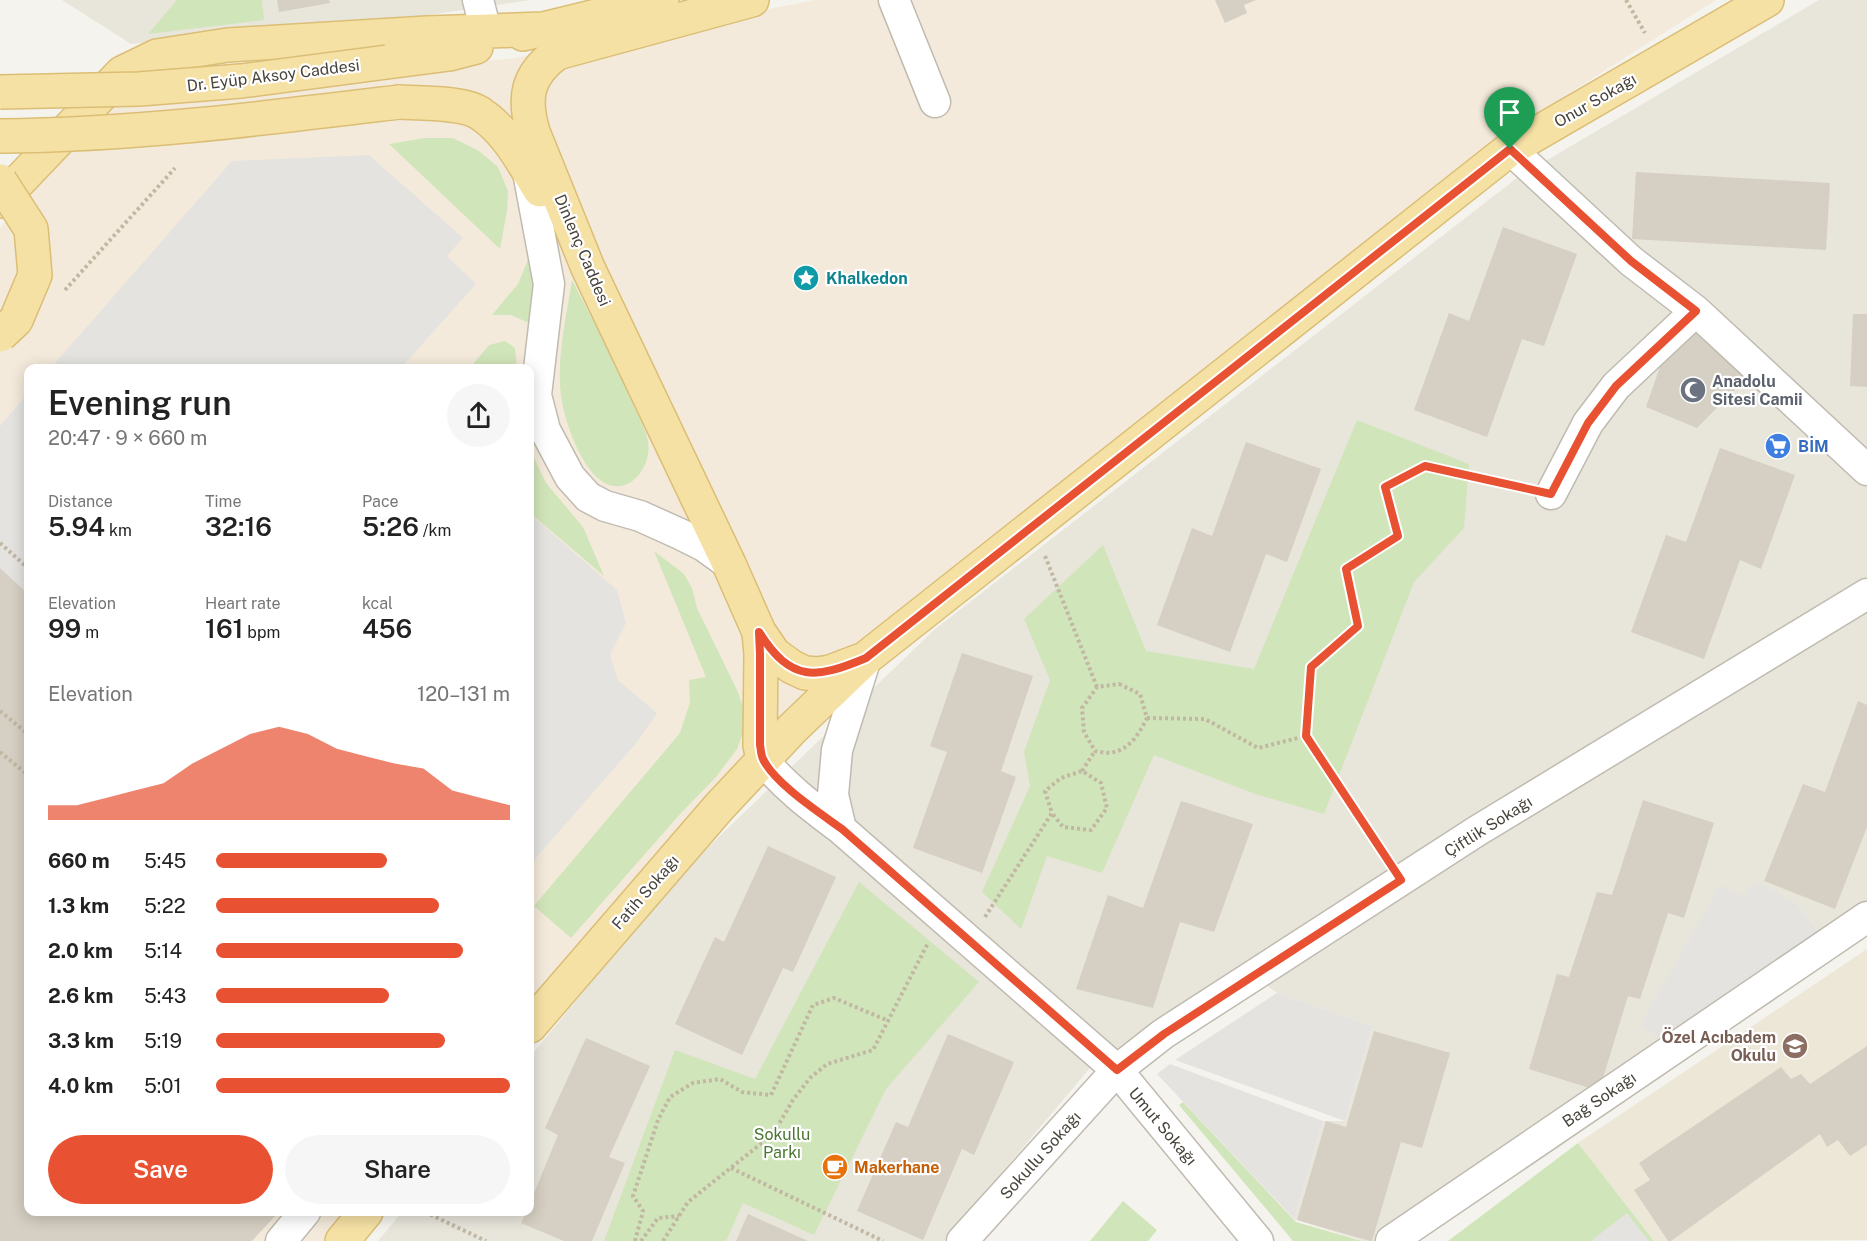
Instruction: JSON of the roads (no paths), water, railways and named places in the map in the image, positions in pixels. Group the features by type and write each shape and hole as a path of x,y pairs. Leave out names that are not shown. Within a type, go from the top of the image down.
{"main road":[{"path":"0,201 122,73 157,56 228,45 482,16 543,29 662,0"},
{"name":"Dinlenç Caddesi","path":"752,0 557,53 539,68 528,90 528,115 588,268 759,632 774,654 805,673 830,672 866,658"},
{"name":"Onur Sokağı","path":"763,760 866,658 1510,149 1767,0"},
{"name":"Dr. Eyüp Aksoy Caddesi","path":"0,92 139,89 241,81 449,54 543,29"},
{"path":"0,136 233,122 399,102 444,104 480,112 510,141 588,268"},
{"path":"0,181 31,229 34,275 16,320 0,335"},
{"name":"Dinlenç Caddesi","path":"759,632 760,745 763,760"},
{"name":"Fatih Sokağı","path":"534,1021 711,816 763,760"},
{"path":"342,1241 363,1216"}],"street":[{"path":"894,0 935,102"},
{"path":"1510,149 1631,261 1696,311 1867,470"},
{"path":"528,172 549,284 536,395 545,430 570,477 588,497 604,506 640,516 680,534 704,546 729,564"},
{"path":"1551,494 1588,423 1616,386 1696,311"},
{"name":"Çiftlik Sokağı","path":"1117,1070 1164,1034 1477,831 1867,594"},
{"path":"842,829 833,795 837,750 866,658"},
{"name":"Umut Sokağı","path":"763,760 794,794 842,829 1117,1070 1258,1241"},
{"name":"Bağ Sokağı","path":"1391,1241 1867,917"},
{"name":"Sokullu Sokağı","path":"962,1241 1117,1070"},
{"path":"280,1241 302,1216"}],"place":[{"name":"Khalkedon","path":"806,278"},
{"name":"Anadolu Sitesi Camii","path":"1693,390"},
{"name":"BİM","path":"1778,446"},
{"name":"Özel Acıbadem Okulu","path":"1795,1046"},
{"name":"Makerhane","path":"835,1167"}],"park label":[{"name":"Sokullu Parkı","path":"782,1143"}]}
